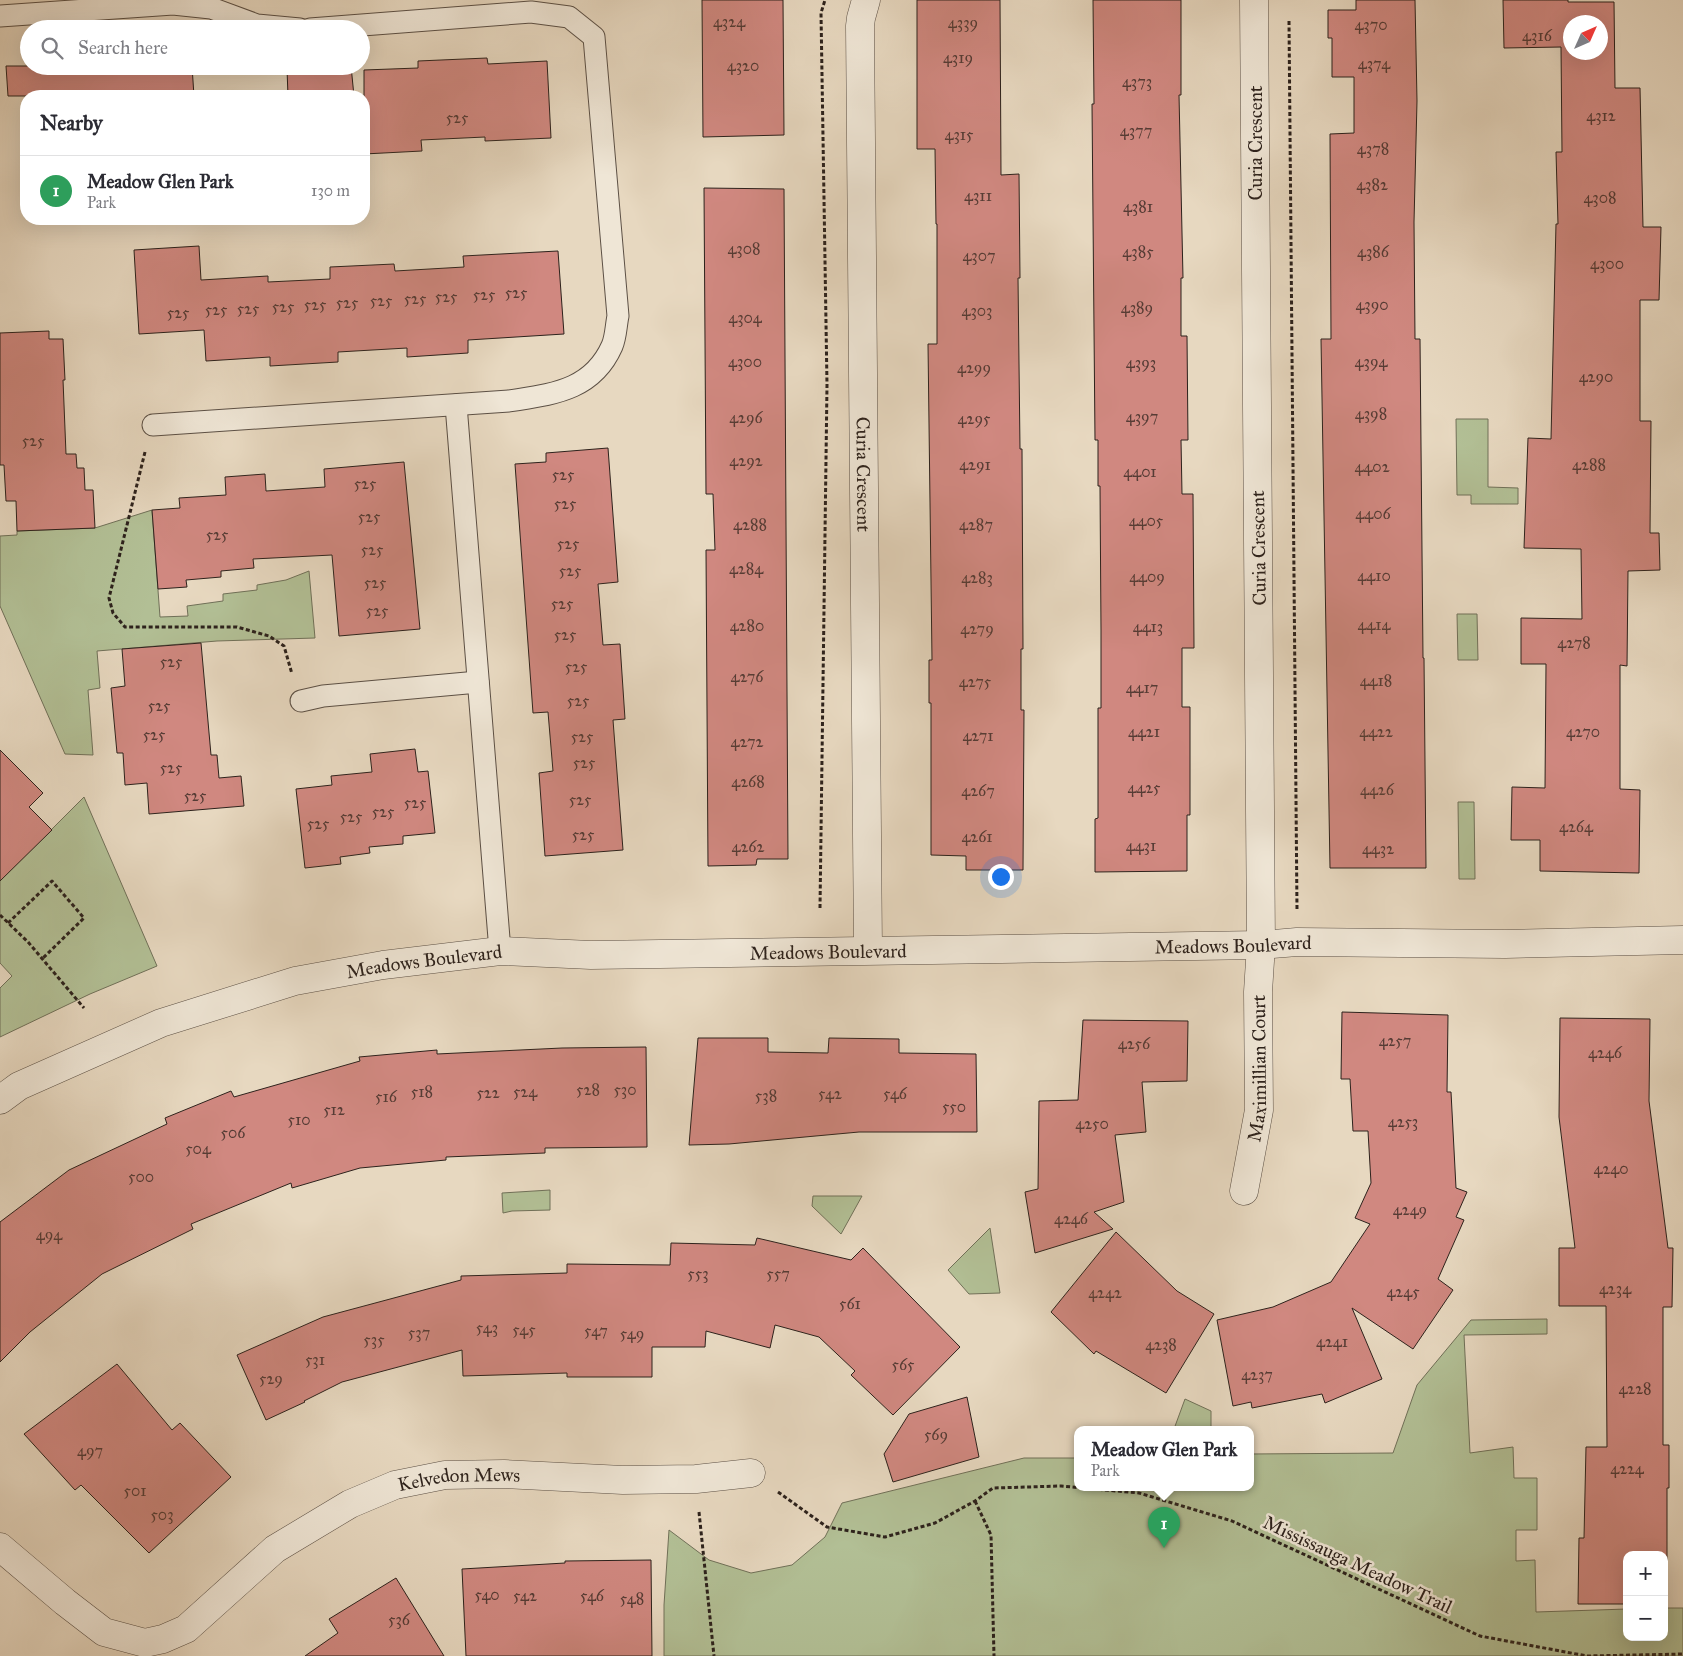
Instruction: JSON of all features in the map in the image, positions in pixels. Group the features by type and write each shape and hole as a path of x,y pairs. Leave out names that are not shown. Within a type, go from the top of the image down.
{"street":[{"name":"Curia Crescent","path":"866,0 860,26 868,950"},
{"name":"Curia Crescent","path":"1254,0 1261,945"},
{"name":"Meadows Boulevard","path":"0,1100 19,1086 161,1023 269,988 295,981 383,965 500,951 591,955 1261,945 1297,942 1505,944 1683,940"},
{"name":"Maximillian Court","path":"1244,1191 1258,1110 1258,992 1261,945"},
{"name":"Kelvedon Mews","path":"0,1547 104,1632 145,1643 163,1639 186,1629 275,1550 350,1504 394,1485 445,1475 504,1474 597,1480 696,1479 751,1473"}],"lane":[{"path":"0,16 173,4 211,8 243,20"},
{"path":"153,425 509,401 548,395 577,386 599,369 613,345 618,316 594,37 569,17 530,12 370,24"},
{"path":"456,405 500,951"},
{"path":"301,701 323,696 478,682"}],"path":[{"path":"820,908 827,392 821,13 825,0"},
{"path":"1290,32 1297,910"},
{"path":"153,425 109,598 113,613 125,626 236,627 269,636 284,646 301,701"},
{"path":"8,923 52,881 84,918 42,959"},
{"path":"0,915 28,942 84,1008"},
{"path":"751,1473 827,1527 885,1537 935,1523 975,1501 992,1535 994,1656"},
{"path":"696,1479 714,1656"},
{"name":"Mississauga Meadow Trail","path":"975,1501 992,1488 1074,1487"},
{"name":"Mississauga Meadow Trail","path":"1117,1491 1139,1493 1232,1521 1480,1636 1587,1656 1683,1654"}],"green space":[{"path":"1456,419 1488,419 1488,487 1518,488 1518,504 1471,504 1471,495 1457,495"},
{"path":"152,510 160,617 188,616 187,606 223,601 223,594 257,590 257,585 286,580 309,571 315,638 217,641 97,651 100,688 88,690 93,755 65,754 0,606 0,536 17,535 17,531 95,528"},
{"path":"1457,614 1477,614 1478,660 1458,660"},
{"path":"84,797 157,966 90,994 0,1037 0,988 12,976 0,963 0,864 9,872"},
{"path":"1458,802 1474,802 1475,879 1459,879"},
{"path":"550,1190 550,1210 503,1213 502,1193"},
{"path":"813,1196 862,1196 841,1234 812,1206"},
{"path":"990,1228 1000,1293 969,1294 948,1270"},
{"path":"1547,1319 1547,1334 1464,1335 1470,1453 1513,1447 1514,1478 1537,1478 1537,1530 1516,1530 1516,1561 1535,1560 1536,1612 1623,1609 1623,1641 1668,1641 1668,1608 1683,1608 1683,1656 664,1656 664,1605 669,1530 709,1560 751,1573 792,1565 825,1537 842,1503 1024,1458 1074,1458 1074,1491 1254,1491 1254,1454 1393,1453 1417,1385 1471,1320"},
{"path":"1185,1399 1211,1411 1211,1426 1175,1426"}],"building":[{"path":"702,0 783,0 784,135 703,137"},
{"path":"917,0 1000,0 1001,175 1019,174 1020,278 1018,278 1020,449 1022,449 1023,649 1021,649 1021,710 1024,710 1023,870 966,870 966,856 931,855 931,703 929,703 929,660 932,660 928,344 937,344 937,224 935,149 917,149"},
{"path":"1093,0 1181,0 1181,95 1179,95 1183,278 1181,278 1181,336 1187,336 1188,440 1181,440 1182,494 1193,494 1194,648 1182,648 1182,707 1190,707 1190,815 1187,815 1187,871 1095,872 1095,819 1098,818 1098,708 1101,708 1101,630 1100,486 1098,486 1098,440 1095,440"},
{"path":"1356,0 1415,0 1417,101 1414,222 1415,339 1420,339 1426,868 1330,868 1321,339 1331,339 1330,134 1354,133 1354,77 1332,77 1332,38 1328,38 1328,10 1356,10"},
{"path":"1503,0 1614,2 1615,88 1640,88 1643,227 1661,227 1659,300 1640,300 1640,421 1651,421 1650,533 1659,533 1660,570 1628,571 1627,666 1620,665 1620,789 1640,790 1639,873 1540,871 1540,840 1511,840 1512,787 1545,788 1546,664 1521,664 1521,618 1582,619 1581,549 1524,548 1528,438 1551,439 1556,224 1558,224 1556,152 1562,152 1561,47 1504,48"},
{"path":"487,58 488,64 547,61 551,138 485,141 485,137 421,140 422,151 370,154 370,90 364,90 364,75 370,75 370,70 418,68 418,61"},
{"path":"6,66 20,66 20,75 193,75 194,90 20,90 20,96 8,96"},
{"path":"287,75 352,75 353,90 288,90"},
{"path":"704,188 784,189 788,859 757,859 756,865 708,866 706,550 715,550 713,494 706,494"},
{"path":"199,246 201,280 268,276 268,282 330,279 330,267 394,264 395,271 464,267 463,256 558,251 564,334 468,340 468,353 407,357 407,348 338,352 338,362 270,366 270,357 206,361 204,330 139,334 134,250"},
{"path":"49,331 49,339 63,339 66,454 76,454 77,468 84,468 85,490 93,490 95,528 17,531 16,501 6,501 4,465 0,465 0,333"},
{"path":"608,448 618,582 598,584 603,645 620,644 625,719 613,720 623,850 545,856 539,773 553,771 548,712 533,713 515,464 546,462 546,453"},
{"path":"404,462 420,629 339,636 332,555 253,559 254,568 221,571 221,577 186,580 187,587 158,589 152,510 180,508 179,498 226,495 225,477 265,474 266,491 325,487 324,469"},
{"path":"201,643 211,755 217,755 219,778 241,776 244,806 149,814 147,783 125,785 123,753 117,753 111,688 125,686 122,649"},
{"path":"415,749 418,772 428,771 435,833 403,836 403,844 369,847 370,853 340,857 341,864 305,868 296,789 332,785 331,776 372,772 370,754"},
{"path":"0,750 43,793 29,807 52,830 0,881"},
{"path":"1342,1012 1448,1015 1447,1092 1451,1092 1456,1188 1467,1192 1456,1217 1464,1220 1438,1279 1453,1290 1413,1349 1352,1308 1382,1379 1325,1403 1322,1394 1252,1408 1251,1402 1233,1406 1217,1320 1273,1307 1331,1282 1370,1224 1355,1218 1371,1183 1368,1131 1353,1131 1350,1079 1341,1079"},
{"path":"1560,1018 1650,1019 1649,1101 1668,1248 1673,1248 1672,1307 1663,1307 1663,1445 1669,1445 1667,1551 1623,1551 1623,1604 1578,1604 1579,1538 1584,1538 1586,1447 1607,1447 1606,1306 1559,1306 1559,1248 1575,1248 1559,1117"},
{"path":"1083,1020 1188,1021 1187,1081 1142,1082 1146,1132 1115,1135 1124,1202 1094,1212 1113,1229 1035,1253 1025,1192 1038,1189 1039,1101 1078,1100"},
{"path":"698,1038 768,1038 768,1052 828,1053 829,1038 899,1039 899,1053 976,1054 977,1132 859,1132 729,1144 689,1145"},
{"path":"646,1047 647,1147 545,1148 545,1153 446,1157 446,1160 360,1168 292,1188 291,1183 191,1224 193,1229 102,1274 30,1332 0,1362 0,1222 69,1170 167,1124 165,1118 231,1091 234,1097 360,1061 359,1057 437,1050 437,1054 562,1048"},
{"path":"1116,1232 1177,1291 1214,1314 1166,1393 1096,1351 1094,1354 1051,1312"},
{"path":"757,1238 851,1260 863,1248 960,1347 893,1415 851,1375 855,1371 819,1337 775,1325 770,1348 706,1331 705,1347 652,1347 652,1377 567,1377 567,1373 463,1376 462,1350 342,1382 266,1420 237,1355 323,1317 461,1280 461,1276 567,1273 567,1264 670,1265 671,1243 755,1245"},
{"path":"117,1364 172,1430 180,1423 231,1477 149,1553 81,1485 75,1490 24,1434"},
{"path":"967,1397 979,1457 893,1482 884,1454 909,1414"},
{"path":"651,1560 652,1656 466,1656 462,1569 565,1563 565,1561"},
{"path":"396,1578 444,1656 305,1656 338,1633 329,1619"}],"place":[{"name":"Meadow Glen Park","path":"1164,1548"}]}
